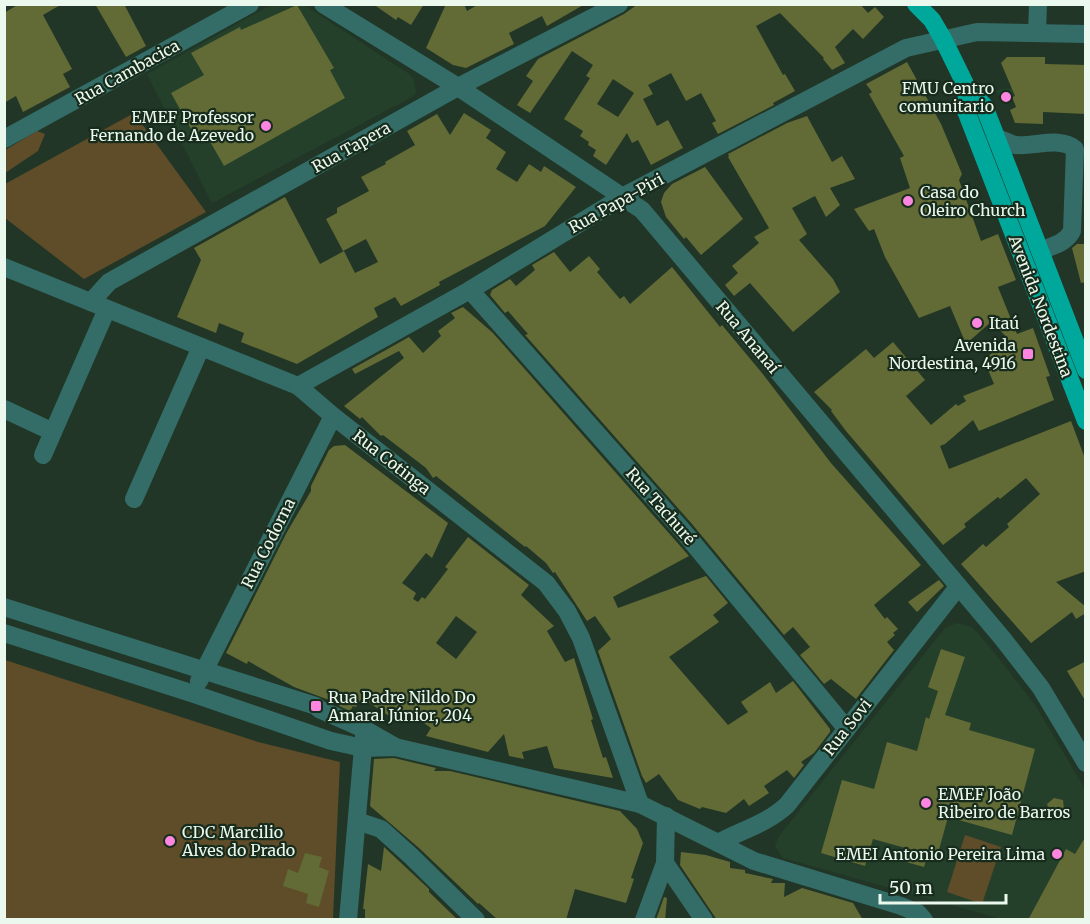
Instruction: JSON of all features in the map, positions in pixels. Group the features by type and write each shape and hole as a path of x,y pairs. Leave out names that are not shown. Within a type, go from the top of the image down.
{"main road":[{"name":"Avenida Nordestina","path":"916,4 932,20 944,39 967,88 984,106 1086,370"},
{"name":"Avenida Nordestina","path":"967,88 966,111 1086,421"}],"street":[{"name":"Rua Cambacica","path":"4,139 250,4"},
{"name":"Rua Ananaí","path":"323,4 458,87 642,210 1004,639 1041,688 1086,762"},
{"name":"Rua Tapera","path":"99,305 109,282 458,87 619,4"},
{"path":"1037,32 1038,4"},
{"name":"Rua Papa-Piri","path":"298,386 470,290 624,196 906,48 977,32 1086,34"},
{"path":"997,138 1015,145 1060,143 1071,145 1075,149 1072,231 1063,241 1040,251"},
{"name":"Rua Cotinga","path":"4,267 298,386 546,583 567,610 581,638 640,804"},
{"name":"Rua Tachuré","path":"470,290 683,531 846,728"},
{"path":"43,455 99,305"},
{"path":"134,499 201,347"},
{"path":"4,409 53,432"},
{"name":"Rua Codorna","path":"194,694 203,671 333,416"},
{"name":"Rua Sovi","path":"718,843 774,817 787,805 958,587"},
{"path":"4,607 316,706 364,739"},
{"path":"4,633 194,694 311,735 364,739 640,804 754,861 901,906 918,913 924,920"},
{"path":"348,920 364,739"},
{"path":"644,920 665,863 666,816"},
{"path":"357,821 381,829 476,920"},
{"path":"665,863 704,920"}],"shaded area":[{"name":"EMEF Professor Fernando de Azevedo","path":"303,4 409,74 414,80 416,93 212,203 147,74 271,5"},
{"name":"FMU Centro comunitario","path":"1023,87 1024,92 1001,102 996,90"},
{"path":"134,113 206,212 84,279 5,218 5,184"},
{"path":"37,131 45,134 38,151 5,173 5,150"},
{"name":"EMEF João Ribeiro de Barros","path":"957,623 971,627 977,632 1035,705 1085,789 1085,919 1001,919 783,858 775,846 779,836 945,628"},
{"name":"CDC Marcilio Alves do Prado","path":"5,660 258,742 340,762 333,919 5,920"},
{"path":"965,835 1001,847 982,904 947,892"}],"building":[{"path":"19,4 62,4 43,15 72,69 63,74 70,87 23,112 16,96 4,103 4,13"},
{"path":"95,4 124,4 146,46 126,57"},
{"path":"373,4 424,4 411,25 398,17 396,20"},
{"path":"446,4 464,4 467,11 479,4 585,4 547,26 542,16 509,33 514,44 466,68 453,65 426,48"},
{"path":"638,4 860,4 868,13 875,7 884,17 863,39 853,29 835,47 845,63 832,70 824,58 780,13 756,26 783,75 785,74 795,91 773,103 774,105 718,134 712,123 716,121 701,93 686,101 671,73 648,85 653,94 643,99 657,126 668,120 683,148 651,165 638,140 632,143 627,133 606,165 593,156 596,150 580,136 583,131 564,119 590,78 586,76 593,65 572,51 530,113 517,105 533,81 526,76 538,59 624,14","holes":["613,79 634,93 618,117 597,104"]},
{"path":"297,5 334,68 330,70 345,98 224,166 204,131 195,136 171,93 204,75 191,53 240,27 241,30"},
{"path":"1007,57 1045,57 1045,64 1086,65 1086,114 1043,112 1043,124 1015,123 1010,110 1016,107 1012,97 1015,96 1001,63"},
{"path":"907,62 941,124 962,174 959,180 981,241 998,234 1016,280 998,287 1017,334 1033,328 1050,376 1046,377 1054,400 979,431 973,420 940,446 949,469 1071,421 1086,461 1086,571 1056,582 1086,607 1086,613 1076,619 1072,612 1031,643 961,564 983,544 986,547 1009,527 1007,524 1040,494 1026,478 964,524 966,527 943,545 846,431 832,410 814,392 866,349 874,358 893,342 925,380 906,396 931,425 956,404 958,406 966,401 963,396 994,384 984,360 1008,339 992,321 966,344 950,306 919,318 885,257 874,229 869,231 854,209 910,188 900,158 904,156 869,94 872,92 866,84"},
{"path":"464,113 491,130 486,138 506,152 496,169 517,182 529,164 541,172 544,166 576,187 545,226 439,282 440,285 401,306 395,297 374,308 378,317 297,364 241,342 244,333 219,323 216,333 177,317 201,260 194,248 285,197 320,264 344,251 355,273 378,262 366,239 343,251 326,219 337,213 337,208 369,191 361,177 415,145 407,131 437,114 450,135"},
{"path":"807,116 832,162 842,156 855,179 830,188 840,205 826,217 815,196 792,208 807,234 799,240 833,279 840,292 793,332 750,283 734,296 725,285 738,273 732,266 759,243 754,237 769,228 728,154 787,123"},
{"path":"705,167 743,219 701,255 666,217 661,202 664,193 672,184"},
{"path":"1077,244 1086,244 1086,282 1081,283 1072,248"},
{"path":"554,252 570,272 589,256 600,269 597,272 620,299 624,296 630,304 672,267 720,327 722,325 762,373 831,463 921,565 874,605 885,619 887,617 898,629 887,642 894,650 856,699 831,679 824,684 800,655 810,647 793,627 784,635 692,524 525,335 528,334 508,311 505,313 490,295 492,290 510,279 516,286 535,270 532,265"},
{"path":"463,307 493,333 689,556 613,597 618,608 706,576 728,603 713,615 719,622 669,657 728,725 748,712 741,702 770,682 776,693 793,681 830,729 814,753 801,762 804,765 794,778 787,770 764,786 769,793 749,806 744,799 726,813 702,807 700,809 678,800 659,774 646,783 598,651 611,639 595,616 587,621 555,572 553,573 546,563 526,546 436,476 433,478 426,468 383,435 381,436 362,417 360,419 344,406 404,358 399,351 355,374 352,369 409,337 423,353 441,336 438,331 455,318 451,313"},
{"path":"345,445 448,523 432,558 426,553 402,583 416,593 413,599 418,602 422,597 425,599 448,569 445,567 468,537 529,585 521,595 554,626 547,631 565,662 574,658 603,758 606,757 613,778 554,768 547,746 522,752 524,759 509,756 504,734 488,752 426,736 431,728 410,713 409,716 398,709 392,718 362,698 350,711 339,706 340,704 294,687 248,661 247,664 226,653 287,532 311,491 311,486 329,450 334,446","holes":["456,616 477,632 456,659 436,643"]},
{"path":"939,580 944,586 917,612 908,602"},
{"path":"941,649 965,657 945,715 971,723 969,730 1035,749 1012,835 948,817 937,857 928,854 924,867 906,862 909,849 873,839 865,866 821,853 842,780 874,789 887,742 917,751 926,717 929,719 938,691 928,687"},
{"path":"1086,661 1086,702 1067,671"},
{"path":"394,758 436,768 434,771 450,771 620,811 637,829 643,843 631,878 634,879 626,903 575,889 566,920 498,920 370,806 374,759"},
{"path":"1054,798 1063,800 1064,809 1058,816 1050,813 1047,804"},
{"path":"1086,836 1086,920 1028,920 1066,849 1075,854"},
{"path":"384,847 458,920 365,920 365,909 363,909 368,864 381,871"},
{"path":"681,852 706,855 730,862 730,868 773,879 771,883 785,883 784,897 802,888 853,903 863,920 717,920 680,865"},
{"path":"305,853 322,857 319,867 329,871 319,907 306,903 308,894 283,886 288,869 298,873"},
{"path":"664,897 667,898 665,920 656,920"}],"place":[{"name":"FMU Centro comunitario","path":"1006,97"},
{"name":"EMEF Professor Fernando de Azevedo","path":"266,126"},
{"name":"Casa do Oleiro Church","path":"908,201"},
{"name":"Itaú","path":"977,323"},
{"name":"Avenida Nordestina, 4916","path":"1028,354"},
{"name":"Rua Padre Nildo Do Amaral Júnior, 204","path":"316,706"},
{"name":"EMEF João Ribeiro de Barros","path":"926,803"},
{"name":"CDC Marcilio Alves do Prado","path":"170,841"},
{"name":"EMEI Antonio Pereira Lima","path":"1057,854"}]}
